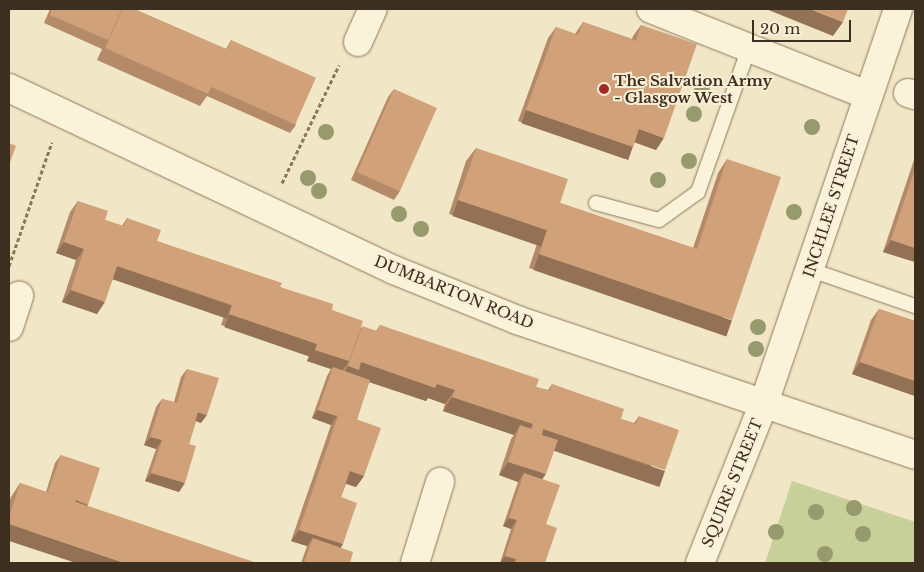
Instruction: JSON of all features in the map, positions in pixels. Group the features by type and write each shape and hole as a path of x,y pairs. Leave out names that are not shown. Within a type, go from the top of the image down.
{"street":[{"path":"358,42 373,9"},
{"path":"651,9 867,95"},
{"name":"INCHLEE STREET","path":"764,404 811,270 867,95 898,9"},
{"name":"DUMBARTON ROAD","path":"9,88 394,270 517,320 915,455"},
{"name":"SQUIRE STREET","path":"700,563 764,404"},
{"path":"414,563 440,482"}],"lane":[{"path":"596,203 659,220 698,192 749,48"},
{"path":"811,270 915,306"}],"path":[{"path":"268,210 341,62 358,42"},
{"path":"9,268 62,114"}],"green space":[{"path":"792,481 915,522 915,563 765,563"}],"building":[{"path":"52,9 122,9 108,40 50,15"},
{"path":"123,9 134,9 228,50 208,94 105,48"},
{"path":"810,9 848,9 843,22"},
{"name":"The Salvation Army - Glasgow West","path":"583,22 636,41 641,25 697,44 664,138 639,129 633,147 526,110 556,27 578,35"},
{"path":"231,40 316,78 295,124 210,87"},
{"path":"394,89 437,108 400,191 357,172"},
{"path":"9,143 16,146 9,165"},
{"path":"476,148 568,179 560,203 697,249 727,159 781,177 732,320 539,254 547,230 458,200"},
{"path":"915,169 915,248 891,240"},
{"path":"78,201 108,211 105,220 124,226 127,218 161,230 157,241 282,283 280,287 333,304 332,310 363,321 349,361 315,350 317,344 229,314 232,305 117,266 105,302 71,290 84,249 64,242"},
{"path":"879,309 915,321 915,381 860,362"},
{"path":"380,325 539,379 536,387 550,391 552,384 624,409 621,419 636,424 639,416 679,430 665,470 543,429 542,435 558,440 546,474 508,462 520,425 532,429 533,424 452,397 455,390 437,384 435,388 361,362 359,370 348,366 362,326 377,331"},
{"path":"333,367 370,380 357,419 339,413 337,416 318,410"},
{"path":"187,369 219,378 207,415 198,412 189,444 196,446 185,483 151,473 162,440 150,437 162,399 177,403"},
{"path":"339,413 381,428 364,476 350,471 341,497 357,503 343,544 299,530"},
{"path":"61,455 100,468 88,505 48,492"},
{"path":"524,473 560,485 546,524 557,528 545,563 515,563 516,559 505,556 517,520 509,518"},
{"path":"20,483 257,563 125,563 9,524 9,517"},
{"path":"313,538 353,552 350,563 304,563"}],"place":[{"name":"The Salvation Army - Glasgow West","path":"604,89"}]}
